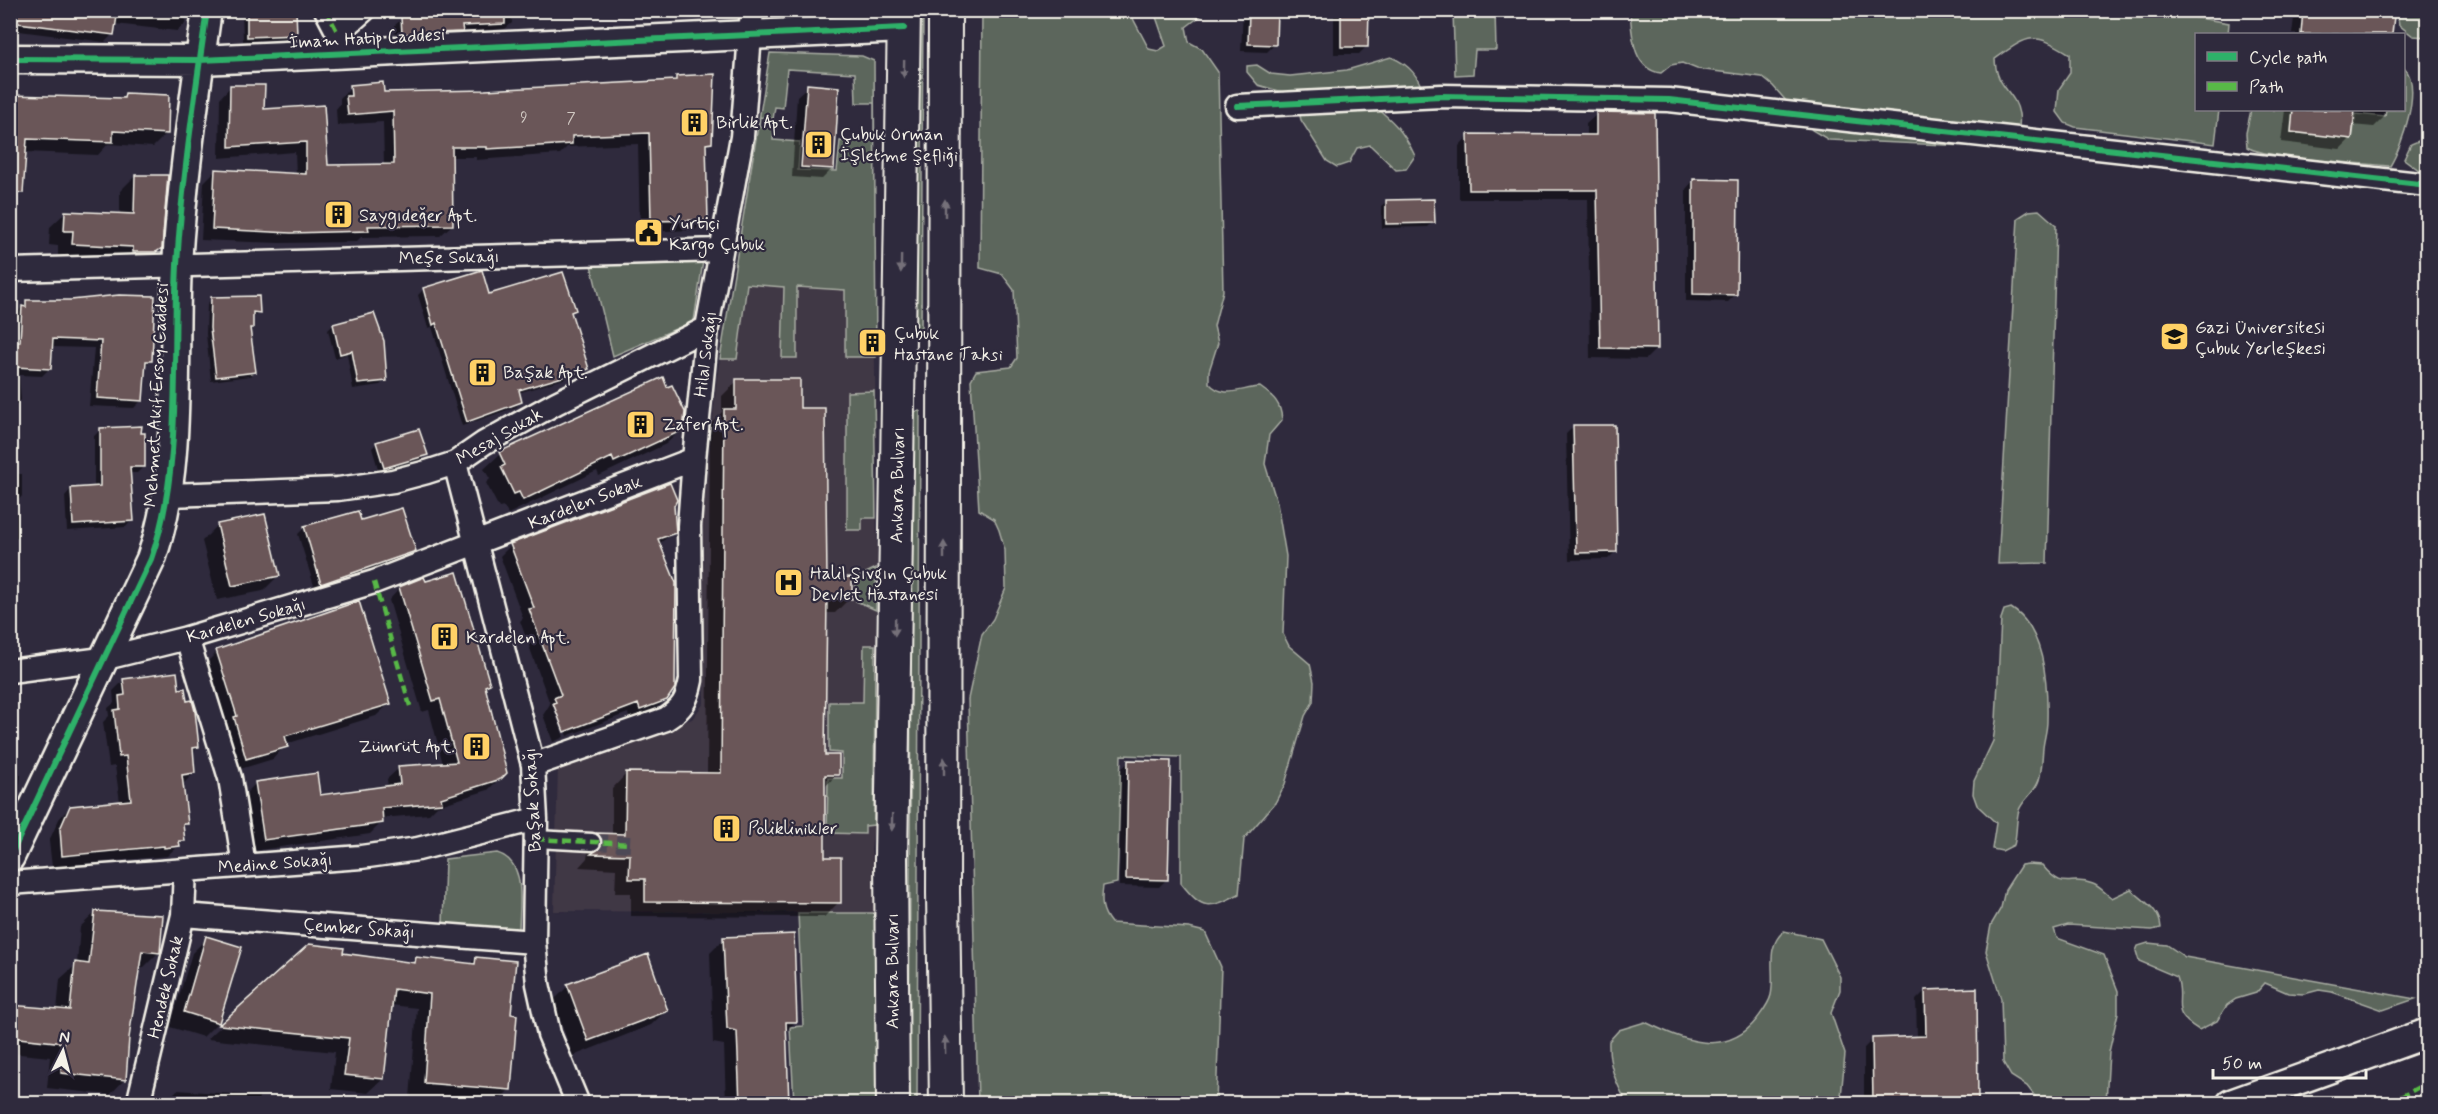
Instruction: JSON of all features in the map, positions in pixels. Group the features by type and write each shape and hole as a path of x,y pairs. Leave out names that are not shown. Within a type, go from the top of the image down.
{"main road":[{"path":"945,10 943,893 946,1104"},
{"name":"Ankara Bulvarı","path":"893,1104 891,859 904,19"}],"street":[{"name":"Mehmet Akif Ersoy Caddesi","path":"10,857 151,559 169,495 177,264 186,162 207,10"},
{"path":"326,10 338,43"},
{"path":"338,43 364,10"},
{"name":"İmam Hatip Caddesi","path":"10,59 200,60 338,43 752,23 904,19"},
{"name":"Hilal Sokağı","path":"533,765 666,718 680,710 687,699 692,680 689,526 694,459 707,328 741,137 752,23"},
{"path":"1237,106 1441,96 1669,100 2427,185"},
{"name":"Meşe Sokağı","path":"10,270 721,250"},
{"name":"Mesaj Sokak","path":"169,495 338,489 393,481 455,463 484,443 556,403 707,328"},
{"name":"Kardelen Sokak","path":"476,544 694,459"},
{"name":"Başak Sokağı","path":"455,463 533,765 536,829 534,942 542,1008 549,1034 578,1104"},
{"name":"Kardelen Sokağı","path":"10,671 102,659 187,638 374,582 476,544"},
{"path":"187,638 230,778 244,865"},
{"path":"536,829 592,842"},
{"name":"Medine Sokağı","path":"10,883 338,859 418,849 536,829"},
{"name":"Hendek Sokak","path":"138,1104 183,915 184,870"},
{"name":"Çember Sokağı","path":"183,915 534,942"},
{"path":"2231,1104 2427,1033"}],"shaded area":[{"name":"Halil Şıvgın Çubuk Devlet Hastanesi","path":"735,270 874,284 877,550 874,825 871,850 876,877 875,913 554,911 558,767 692,719 704,703 703,516 717,377"}],"green space":[{"path":"923,10 921,334 915,334 917,11"},
{"path":"2151,10 2229,23 2228,33 2195,33 2195,111 2219,111 2215,144 2075,127 2065,123 2057,112 2059,89 2070,73 2070,54 2039,39 2024,41 1995,59 1999,77 2014,100 2019,114 2016,148 1829,140 1812,130 1773,86 1762,77 1697,69 1682,63 1671,65 1661,73 1651,70 1644,65 1635,49 1630,11"},
{"path":"982,11 1129,11 1149,49 1158,51 1166,46 1154,11 1207,11 1186,27 1189,42 1202,49 1218,72 1223,291 1214,326 1218,343 1209,371 1209,383 1227,392 1260,387 1273,397 1280,409 1282,420 1269,435 1265,464 1277,503 1286,556 1283,634 1289,646 1310,664 1314,682 1313,702 1305,716 1285,784 1275,803 1244,839 1239,894 1220,903 1207,905 1201,903 1181,883 1181,757 1121,755 1117,883 1103,886 1102,901 1105,914 1111,923 1189,928 1205,932 1221,967 1216,1103 978,1103 968,699 982,634 993,619 1006,588 1005,550 999,530 994,519 979,510 971,380 976,371 1011,367 1017,358 1014,290 1002,274 980,268"},
{"path":"1453,11 1495,11 1496,50 1475,50 1473,74 1455,75"},
{"path":"2397,11 2427,11 2427,37 2413,36 2399,25"},
{"path":"770,53 862,56 874,61 876,357 845,357 845,290 797,287 797,358 782,358 784,287 747,284 737,359 720,359","holes":["787,69 855,73 856,103 874,103 874,141 840,141 837,171 798,170 800,142 773,140 774,129 759,126 760,117 773,119 775,107 783,108"]},
{"path":"1391,57 1403,63 1413,72 1420,83 1423,96 1371,103 1397,127 1411,147 1415,156 1406,169 1396,170 1370,145 1357,148 1349,163 1337,167 1327,161 1301,120 1296,99 1290,94 1258,85 1247,72 1247,66 1257,65 1271,74 1290,76 1347,70"},
{"path":"2405,70 2412,88 2409,116 2400,145 2390,166 2273,155 2247,147 2246,133 2251,111 2292,111 2291,132 2352,139 2356,114 2385,117 2386,111 2405,111"},
{"path":"2423,139 2427,140 2427,176 2404,159 2411,144"},
{"path":"2039,210 2056,225 2047,563 1998,564 2018,218 2029,211"},
{"path":"703,261 694,321 613,356 591,265"},
{"path":"874,391 876,518 862,518 862,530 847,530 847,392"},
{"path":"920,411 917,1103 909,1104 912,412"},
{"path":"876,568 876,610 856,601 856,578"},
{"path":"2011,608 2022,617 2038,643 2047,691 2047,728 2039,780 2019,810 2014,845 2002,851 1992,849 1996,823 1977,805 1973,794 1974,781 1993,741 2001,619 2004,610"},
{"path":"864,645 875,645 874,825 865,826 865,834 827,833 828,778 842,778 842,753 829,752 829,702 863,702"},
{"path":"497,853 514,865 518,875 520,886 519,931 443,926 445,859"},
{"path":"2021,865 2042,865 2050,874 2062,881 2078,881 2098,886 2112,898 2131,889 2150,906 2160,921 2161,928 2152,930 2068,925 2054,929 2057,938 2104,955 2118,991 2118,1013 2109,1052 2106,1103 2040,1103 2027,1086 2011,1076 2003,1062 2001,999 1986,951 1991,925 2001,908 2005,890"},
{"path":"798,913 875,913 876,1103 794,1103 790,1027 803,1026"},
{"path":"1784,931 1821,939 1840,977 1840,990 1831,1013 1845,1054 1841,1097 1843,1103 1627,1103 1616,1081 1610,1058 1609,1041 1619,1030 1645,1022 1689,1040 1718,1042 1732,1039 1745,1031 1757,1019 1770,998 1772,953 1774,945"},
{"path":"2148,943 2167,945 2185,957 2415,999 2383,1010 2332,992 2319,990 2304,994 2288,993 2265,983 2256,993 2236,999 2227,1005 2217,1021 2199,1030 2180,1012 2177,977 2139,961 2136,951 2138,946"}],"building":[{"path":"10,10 118,10 114,35 10,22"},
{"path":"247,10 296,10 297,35 247,37"},
{"path":"410,10 505,10 505,24 462,26 463,32 402,34 401,17"},
{"path":"1249,10 1277,10 1276,45 1248,44"},
{"path":"1341,10 1369,10 1368,47 1341,47"},
{"path":"2303,10 2364,10 2394,16 2392,33 2301,33"},
{"path":"715,74 712,143 706,144 708,220 651,221 649,133 572,136 572,144 487,149 487,147 452,147 453,225 368,226 369,231 291,233 212,229 215,169 306,174 306,142 229,147 230,85 265,85 264,109 324,105 328,165 394,164 393,111 348,115 346,96 351,96 350,85 383,82 384,92 485,90 676,80 676,76"},
{"name":"Çubuk Orman İşletme Şefliği","path":"807,84 839,87 834,169 801,167"},
{"path":"125,93 169,95 168,134 113,131 113,142 27,139 23,193 10,192 10,95 124,98"},
{"path":"2293,111 2355,111 2352,139 2291,132"},
{"path":"1596,112 1655,113 1658,349 1600,348 1597,190 1469,190 1468,134 1596,135"},
{"path":"135,175 168,175 162,248 156,252 133,252 133,247 72,244 73,231 64,231 65,211 134,214"},
{"path":"1693,179 1738,180 1737,295 1693,294"},
{"path":"1434,199 1435,223 1386,224 1386,200"},
{"path":"482,270 489,294 563,272 576,310 571,312 589,369 519,390 522,402 467,422 436,323 433,325 423,288"},
{"path":"119,295 155,296 152,361 146,361 143,401 97,398 101,341 53,339 51,369 15,367 16,342 20,342 22,306 26,307 26,300 71,300"},
{"path":"259,296 260,313 253,312 253,328 250,328 256,372 216,377 210,328 211,297"},
{"path":"374,313 384,341 387,381 358,384 352,351 340,354 333,324"},
{"path":"663,377 667,387 672,385 685,412 683,430 614,462 612,457 523,500 519,492 514,494 501,467 505,465 499,452"},
{"path":"736,379 800,379 800,408 825,408 827,578 852,577 852,599 827,598 825,755 839,755 839,775 825,775 825,857 841,857 841,903 645,902 645,879 629,879 630,855 591,854 600,848 602,843 597,833 625,834 626,772 721,773 724,409 736,409"},
{"path":"1573,425 1615,425 1617,552 1576,553"},
{"path":"142,426 141,433 145,433 145,467 130,467 134,521 73,525 71,488 100,486 100,428"},
{"path":"419,429 428,455 384,468 376,442"},
{"path":"670,483 677,500 674,506 676,533 658,539 676,583 675,688 667,700 640,710 638,704 564,732 553,703 556,702 554,698 561,695 529,609 534,608 510,544"},
{"path":"402,508 416,551 321,584 304,526 358,511 361,520"},
{"path":"265,514 280,576 232,586 217,524"},
{"path":"457,572 490,684 485,686 507,773 501,779 441,798 442,803 382,808 383,823 264,840 255,782 317,773 320,795 400,784 398,766 457,762 440,699 433,701 399,587 424,577 426,581"},
{"path":"359,601 391,704 285,736 288,747 246,759 234,717 237,716 216,650"},
{"path":"177,672 179,689 185,688 187,701 192,700 199,747 193,748 195,773 182,775 188,824 183,824 185,841 179,841 180,846 164,848 164,846 62,856 60,829 70,806 131,800 126,756 119,757 114,710 120,709 119,696 125,695 123,679"},
{"path":"1128,760 1171,761 1168,880 1126,879"},
{"path":"95,911 163,915 160,953 142,951 129,1038 126,1080 61,1073 64,1043 10,1037 10,1005 70,1010 75,962 89,964"},
{"path":"794,934 797,1022 786,1022 789,1104 740,1104 737,1031 727,1029 723,937"},
{"path":"206,936 242,947 219,1023 184,1012"},
{"path":"309,944 344,948 343,953 415,963 416,957 475,964 476,957 516,961 511,1014 517,1015 511,1090 424,1083 430,994 394,989 384,1079 344,1075 349,1038 219,1025"},
{"path":"648,954 668,1011 588,1041 567,984"},
{"path":"1977,988 1978,1104 1873,1104 1872,1038 1926,1036 1925,990"}],"tunnel":[{"path":"592,842 630,844"}],"marked path":[{"path":"326,10 338,33"},
{"path":"374,582 410,706"},
{"path":"536,839 630,844"},
{"path":"2388,1104 2428,1082"}],"cycle path":[{"path":"10,857 151,559 161,524 172,451 179,233 189,137 207,10"},
{"path":"10,59 200,60 904,28"},
{"path":"1237,106 1441,96 1669,100 2428,185"}],"place":[{"name":"Birlik Apt.","path":"695,122"},
{"name":"Çubuk Orman İşletme Şefliği","path":"819,144"},
{"name":"Saygıdeğer Apt.","path":"338,215"},
{"name":"Yurtiçi Kargo Çubuk","path":"648,233"},
{"name":"Gazi Üniversitesi Çubuk Yerleşkesi","path":"2174,337"},
{"name":"Çubuk Hastane Taksi","path":"873,343"},
{"name":"Başak Apt.","path":"482,372"},
{"name":"Zafer Apt.","path":"641,424"},
{"name":"Halil Şıvgın Çubuk Devlet Hastanesi","path":"789,583"},
{"name":"Kardelen Apt.","path":"445,637"},
{"name":"Zümrüt Apt.","path":"476,746"},
{"name":"Poliklinikler","path":"727,828"}]}
